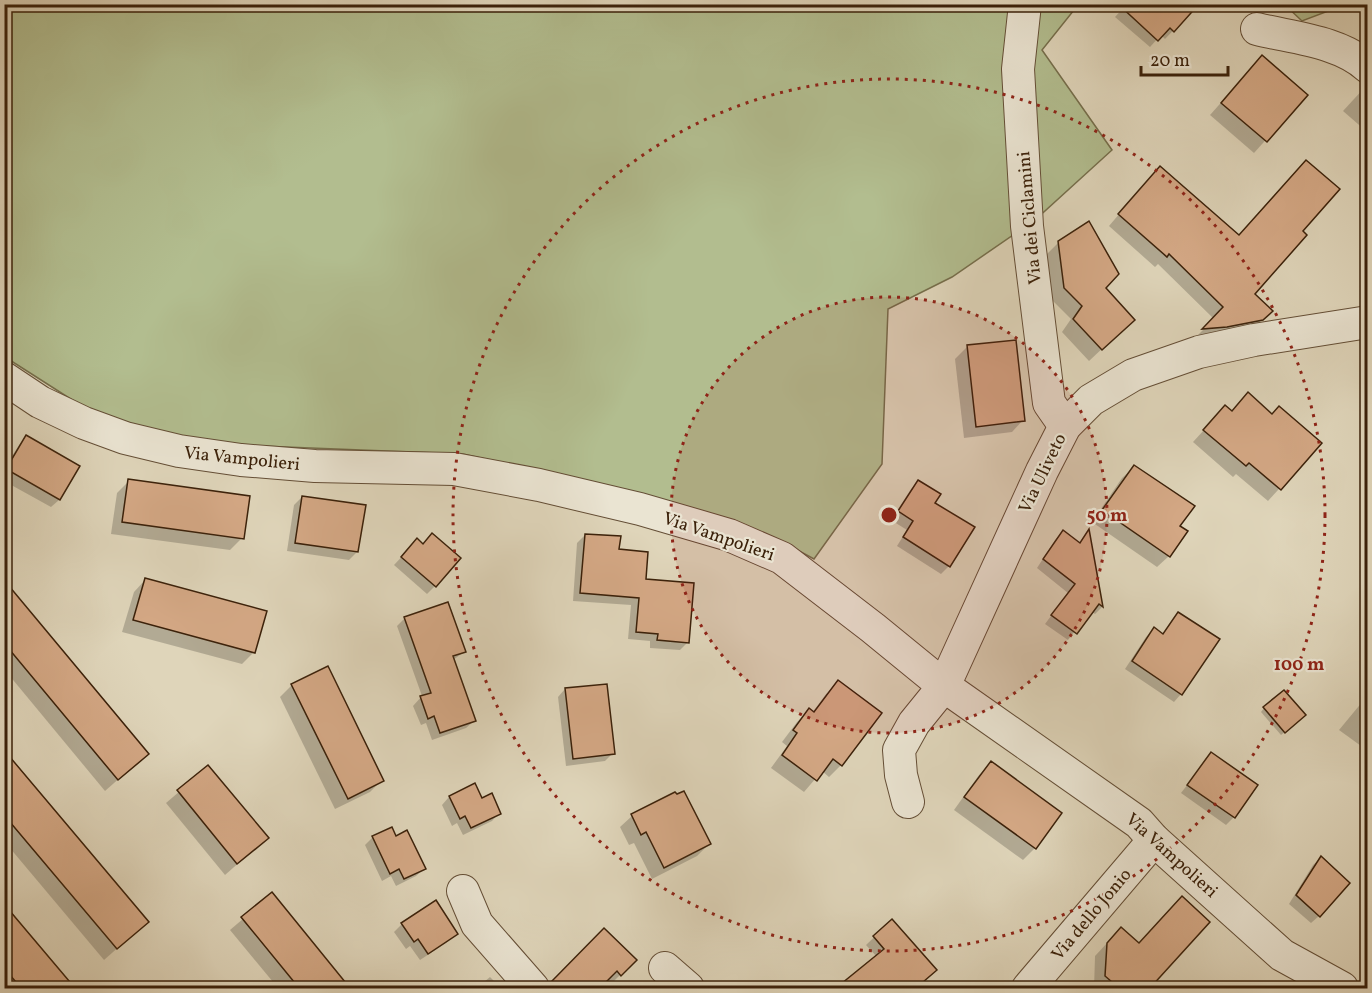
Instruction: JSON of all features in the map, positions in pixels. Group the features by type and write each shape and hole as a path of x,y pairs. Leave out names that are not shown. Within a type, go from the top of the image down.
{"street":[{"name":"Via dei Ciclamini","path":"1025,4 1018,69 1027,226 1049,403 1065,426"},
{"path":"1257,29 1335,47 1358,58 1368,67"},
{"name":"Via Uliveto","path":"908,802 898,750 914,723 944,686 1042,471 1065,426 1091,400 1133,375 1198,352 1368,322"},
{"name":"Via Vampolieri","path":"4,378 40,402 84,423 125,438 179,451 241,460 315,466 454,469 539,485 640,509 729,536 782,558 944,686 1139,823 1154,840 1282,956 1342,988"},
{"name":"Via dello Jonio","path":"1028,988 1154,840"},
{"path":"463,891 477,924 533,988"}],"green space":[{"path":"4,5 1018,5 1019,231 952,277 888,309 882,464 814,559 775,538 725,518 639,493 463,454 235,445 195,440 150,430 104,415 77,403 5,357"},
{"path":"1032,5 1078,5 1042,50 1112,150 1035,220"},
{"path":"1285,5 1344,5 1302,21"}],"building":[{"path":"1118,4 1199,4 1174,32 1170,28 1158,41"},
{"path":"1262,55 1308,95 1267,142 1221,103"},
{"path":"1306,160 1340,189 1303,231 1307,235 1255,294 1273,311 1263,320 1202,329 1223,307 1169,254 1167,257 1118,214 1160,166 1239,235"},
{"path":"1089,221 1119,274 1106,288 1135,320 1102,350 1073,319 1082,306 1064,288 1058,241"},
{"path":"1016,340 1025,421 976,427 967,345"},
{"path":"1248,392 1272,414 1279,406 1322,443 1281,490 1249,463 1246,466 1203,430 1225,405 1232,411"},
{"path":"26,435 80,466 60,500 6,469"},
{"path":"1134,465 1195,506 1180,526 1188,531 1170,557 1102,510"},
{"path":"128,479 250,496 244,539 122,522"},
{"path":"918,480 941,494 935,503 975,527 950,567 903,537 913,521 898,511"},
{"path":"302,496 366,505 358,552 295,543"},
{"path":"1089,529 1103,607 1099,604 1077,634 1051,615 1075,584 1043,559 1063,530 1080,543"},
{"path":"432,533 461,558 436,587 401,557 417,538 423,544"},
{"path":"585,534 621,536 619,549 648,552 646,579 694,583 689,643 657,640 658,634 636,632 639,598 580,593"},
{"path":"145,578 267,611 255,653 133,620"},
{"path":"4,580 149,754 118,780 4,643"},
{"path":"448,602 466,652 453,656 476,721 440,733 434,716 428,719 420,696 431,693 404,617"},
{"path":"1178,612 1220,639 1182,695 1132,661 1154,627 1163,634"},
{"path":"328,666 384,781 348,799 291,684"},
{"path":"838,680 882,713 842,766 833,759 817,781 782,755 797,733 793,730 809,708 814,712"},
{"path":"607,684 615,754 573,759 565,688"},
{"path":"1284,690 1306,715 1285,733 1263,707"},
{"path":"4,750 149,922 117,949 4,815"},
{"path":"1211,752 1258,785 1235,818 1187,785"},
{"path":"991,761 1062,813 1036,849 964,797"},
{"path":"208,765 269,838 237,864 177,790"},
{"path":"475,783 482,798 492,793 501,814 471,828 465,816 460,819 449,796"},
{"path":"684,791 711,844 664,868 646,832 641,835 631,814 675,792 677,794"},
{"path":"392,827 396,836 407,830 426,869 404,879 399,869 390,874 372,836"},
{"path":"1321,856 1350,883 1320,917 1296,895"},
{"path":"272,892 350,988 299,988 241,917"},
{"path":"1182,896 1210,922 1150,988 1119,988 1105,976 1107,943 1121,927 1139,943"},
{"path":"436,900 458,934 428,954 418,939 414,942 401,923"},
{"path":"4,904 75,988 21,988 4,968"},
{"path":"892,919 937,970 916,988 836,988 884,949 873,936"},
{"path":"604,928 637,960 621,976 617,971 600,988 550,988 550,983"}]}
